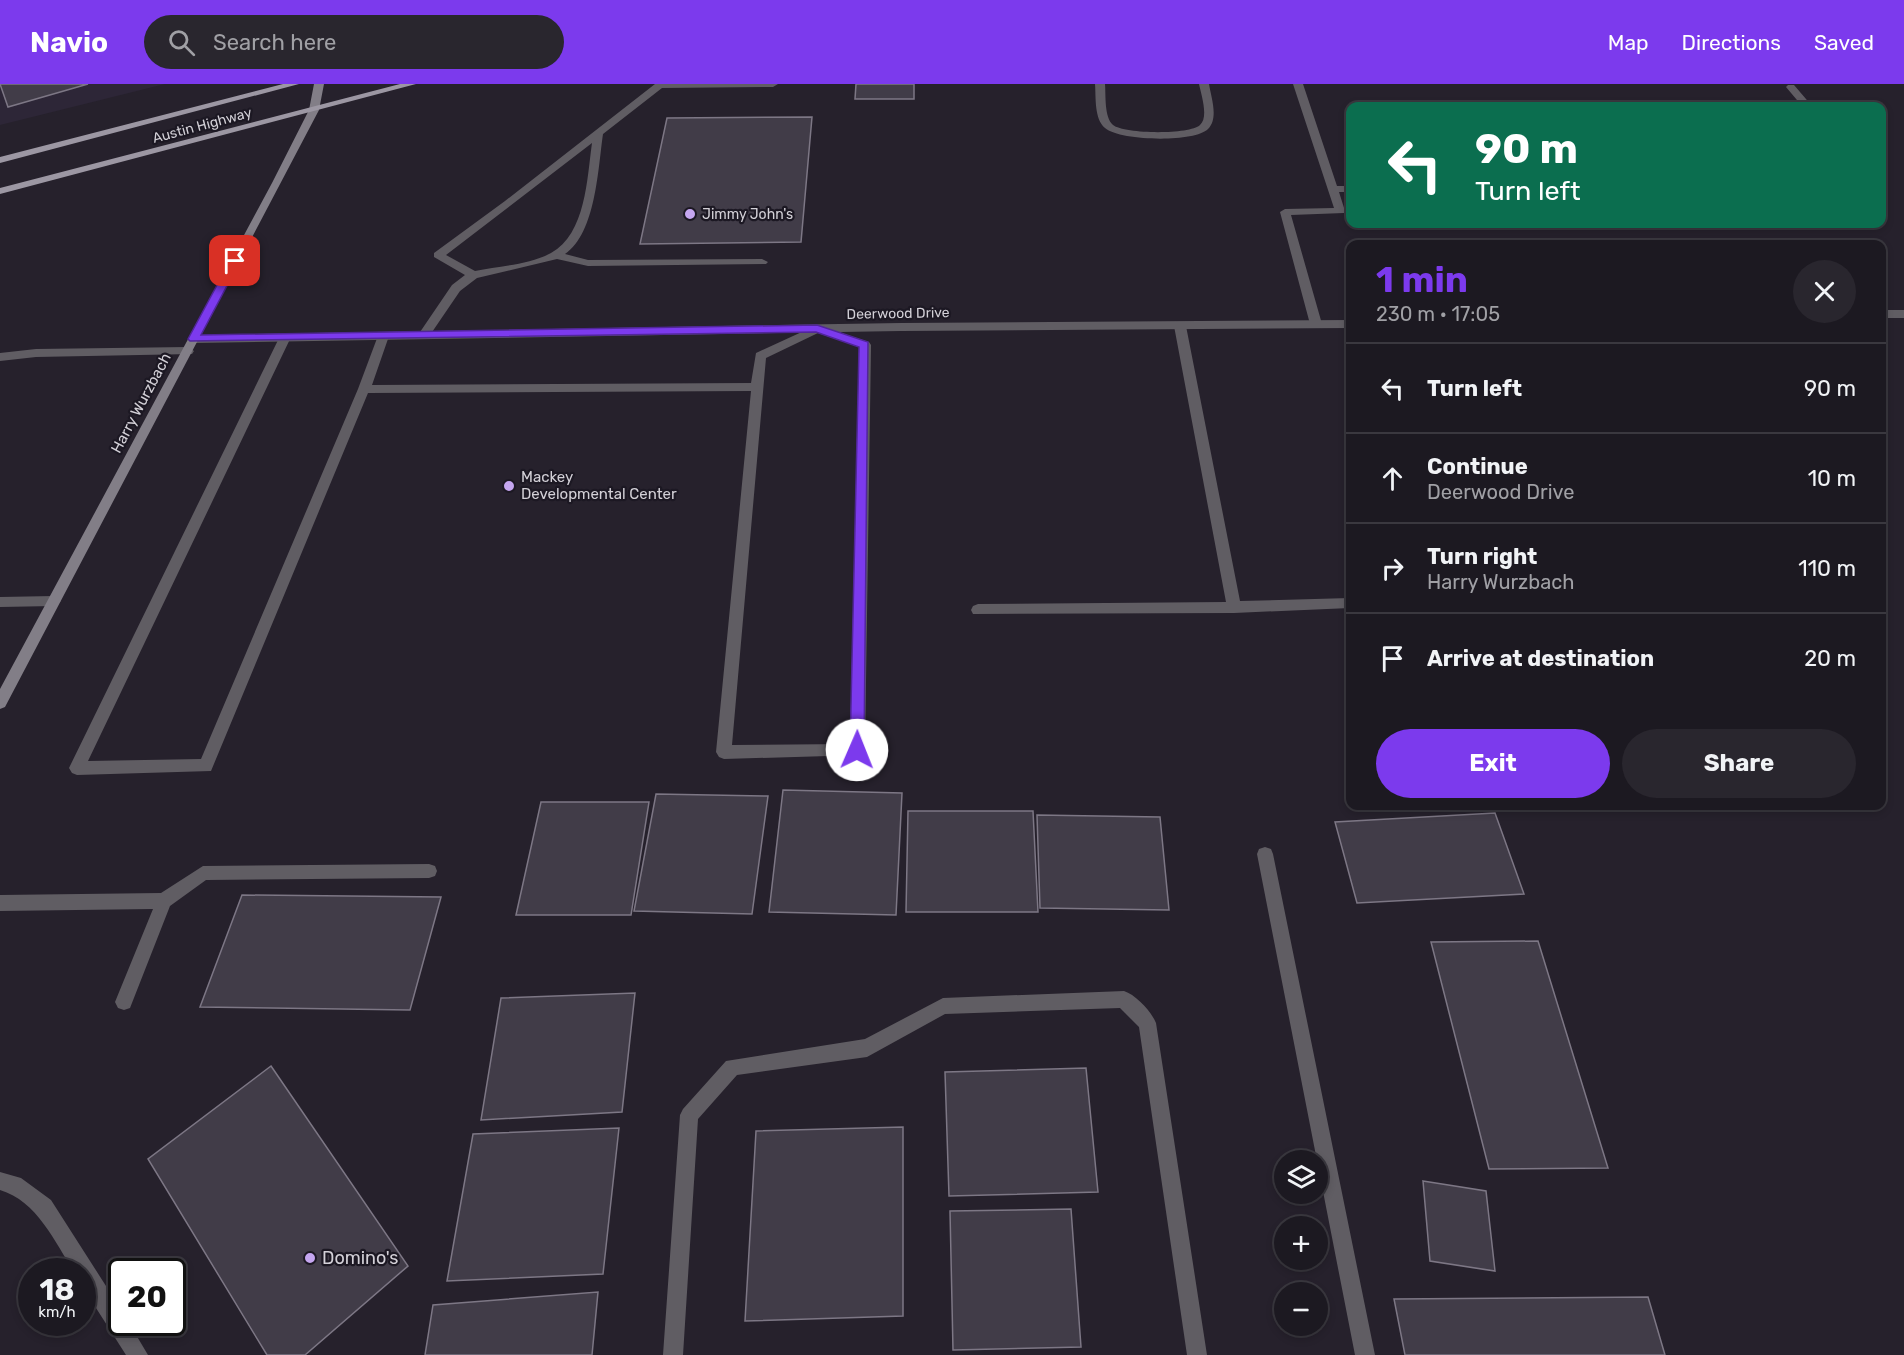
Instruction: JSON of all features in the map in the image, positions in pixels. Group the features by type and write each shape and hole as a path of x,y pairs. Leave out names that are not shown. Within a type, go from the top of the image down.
{"main road":[{"name":"Austin Highway","path":"0,160 294,84"},
{"name":"Harry Wurzbach","path":"0,703 314,110 319,84"},
{"name":"Austin Highway","path":"0,191 411,84"}],"street":[{"path":"473,275 438,255 660,84 773,84"},
{"path":"1100,84 1103,116 1108,126 1125,134 1189,134 1204,127 1209,117 1204,84"},
{"path":"1298,84 1341,211 1285,212 1316,324"},
{"path":"1791,87 1804,102"},
{"path":"424,335 456,288 473,275 556,255 572,243 582,220 598,133"},
{"path":"1333,189 1346,189"},
{"path":"556,255 588,263 762,262"},
{"path":"1886,314 1904,314"},
{"name":"Deerwood Drive","path":"194,339 817,329 1346,324"},
{"path":"1180,326 1234,607"},
{"path":"817,329 864,345 857,750 724,752 757,387 760,356 817,329"},
{"path":"285,337 77,768 206,766 364,389 383,336"},
{"path":"0,357 36,352 188,351"},
{"path":"364,389 757,387"},
{"path":"0,602 54,601"},
{"path":"978,610 1346,603"},
{"path":"1265,854 1365,1355"},
{"path":"124,1002 164,901 203,873 429,871"},
{"path":"0,903 164,901"},
{"path":"673,1355 689,1115 732,1067 867,1048 943,1006 1124,999 1148,1023 1197,1355"},
{"path":"0,1181 14,1185 44,1207 138,1355"}],"shaded area":[{"path":"0,84 165,84 0,125"}],"building":[{"path":"0,84 88,84 8,107"},
{"path":"856,84 914,84 914,99 855,99"},
{"path":"812,117 801,242 640,244 667,118"},
{"path":"783,790 902,793 896,915 769,912"},
{"path":"656,794 768,796 752,914 634,911"},
{"path":"541,802 649,802 631,915 516,915"},
{"path":"908,811 1033,811 1038,912 906,912"},
{"path":"1495,813 1524,894 1357,903 1335,822"},
{"path":"1037,815 1160,817 1169,910 1040,908"},
{"path":"242,895 441,897 410,1010 200,1007"},
{"path":"1538,941 1608,1168 1489,1169 1431,942"},
{"path":"635,993 622,1112 481,1120 501,998"},
{"path":"271,1066 408,1266 305,1355 267,1355 148,1159"},
{"path":"1086,1068 1098,1192 949,1196 945,1072"},
{"path":"903,1127 903,1316 745,1321 756,1131"},
{"path":"619,1128 603,1274 447,1281 473,1134"},
{"path":"1423,1181 1486,1191 1495,1271 1430,1261"},
{"path":"1071,1209 1081,1347 953,1350 950,1211"},
{"path":"598,1292 592,1355 425,1355 433,1305"},
{"path":"1648,1297 1665,1355 1405,1355 1394,1299"}],"place":[{"name":"Jimmy John's","path":"690,214"},
{"name":"Mackey Developmental Center","path":"509,486"},
{"name":"Domino's","path":"310,1258"}],"route":[{"path":"235,261 194,339 817,329 864,345 857,750"}]}
